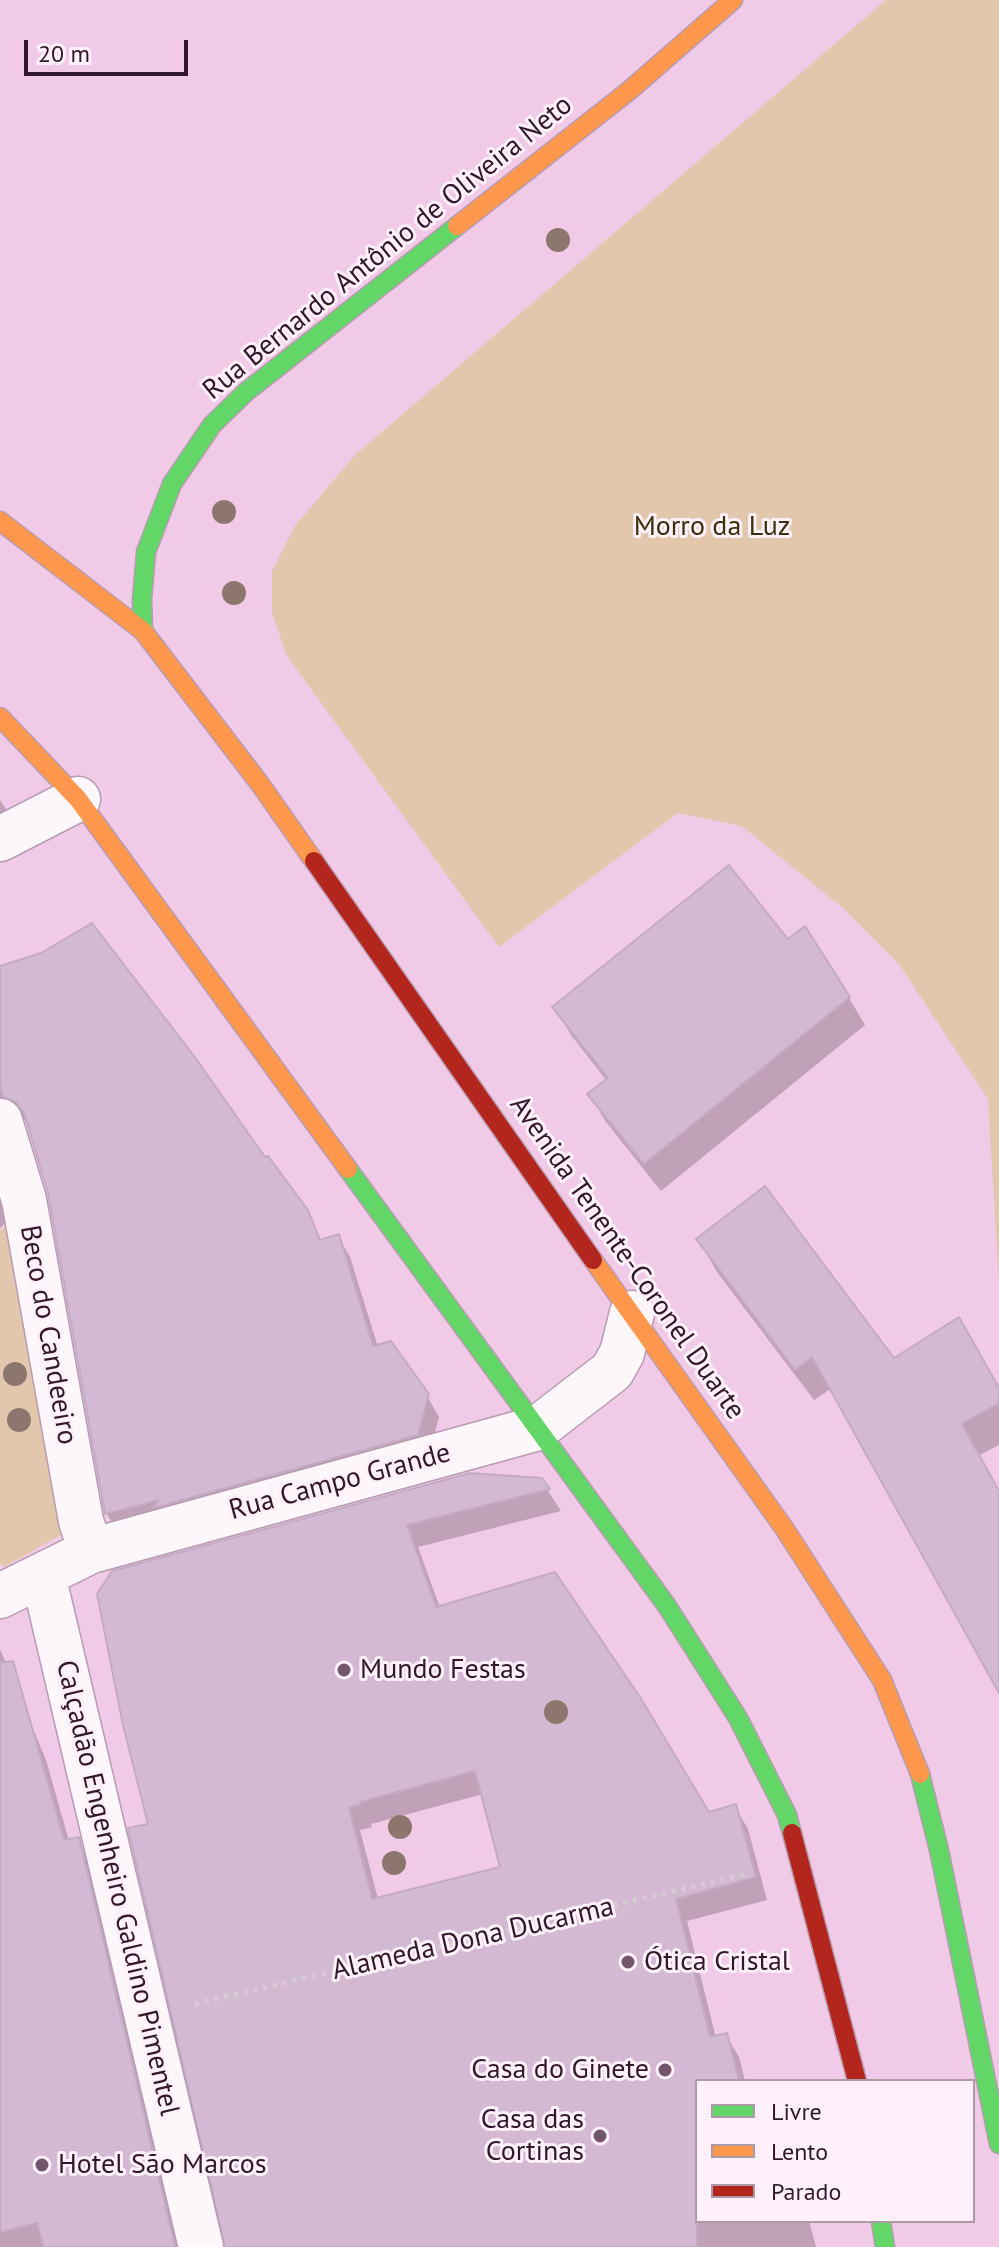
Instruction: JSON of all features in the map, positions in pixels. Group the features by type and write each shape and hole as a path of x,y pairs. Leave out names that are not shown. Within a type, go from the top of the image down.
{"main road":[{"name":"Rua Bernardo Antônio de Oliveira Neto","path":"143,631 146,552 172,484 212,425 246,392 630,90 733,0"},
{"name":"Avenida Tenente-Coronel Duarte","path":"0,521 143,631 260,784 784,1528 882,1680 917,1762 939,1850 999,2144"},
{"path":"0,717 78,799 667,1606 738,1718 787,1815 856,2079"},
{"path":"881,2223 885,2247"}],"street":[{"path":"0,839 78,799"},
{"name":"Beco do Candeeiro","path":"0,1121 24,1200 81,1521 91,1551"},
{"name":"Rua Campo Grande","path":"14,1584 91,1551 538,1428 612,1371 622,1353 632,1313"},
{"name":"Calçadão Engenheiro Galdino Pimentel","path":"14,1584 147,2016 201,2247"}],"path":[{"name":"Alameda Dona Ducarma","path":"147,2016 799,1862"}],"green space":[{"name":"Morro da Luz","path":"886,0 999,0 999,1281 988,1099 899,964 844,909 742,826 678,813 499,947 287,656 272,613 272,571 295,526 355,455"},
{"path":"16,1219 75,1527 4,1567 0,1563 0,1230"}],"building":[{"path":"729,865 788,939 805,926 850,997 644,1164 587,1094 608,1078 552,1007"},
{"path":"92,923 194,1056 265,1157 268,1156 308,1210 320,1240 339,1234 373,1346 391,1341 429,1394 418,1435 153,1508 159,1500 105,1514 48,1193 24,1113 16,1102 3,1097 0,1085 0,966 41,953"},
{"path":"765,1186 894,1358 959,1317 999,1388 999,1403 962,1424 999,1491 999,1693 812,1357 795,1370 696,1239"},
{"path":"470,1473 542,1478 550,1489 407,1525 436,1607 555,1572 640,1697 709,1812 736,1804 756,1877 676,1899 710,2037 727,2033 738,2079 695,2079 697,2247 225,2247 128,1828 148,1824 123,1725 97,1594 112,1571","holes":["475,1771 500,1867 372,1899 349,1808 360,1805 360,1802"]},
{"path":"13,1661 64,1840 79,1837 175,2247 44,2247 37,2223 0,2232 0,1663"}],"traffic: fast":[{"path":"143,631 146,552 172,484 212,425 246,392 457,226"},
{"path":"348,1169 667,1606 738,1718 787,1815 792,1833"},
{"path":"920,1774 939,1850 999,2144"},
{"path":"881,2223 885,2247"}],"traffic: slow":[{"path":"457,226 630,90 733,0"},
{"path":"0,521 143,631 260,784 314,861"},
{"path":"0,717 78,799 348,1169"},
{"path":"593,1260 784,1528 882,1680 920,1774"}],"traffic: jam":[{"path":"314,861 593,1260"},
{"path":"792,1833 856,2079"}],"place":[{"name":"Mundo Festas","path":"344,1670"},
{"name":"Ótica Cristal","path":"628,1962"},
{"name":"Casa do Ginete","path":"665,2070"},
{"name":"Casa das Cortinas","path":"600,2136"},
{"name":"Hotel São Marcos","path":"42,2165"}]}
